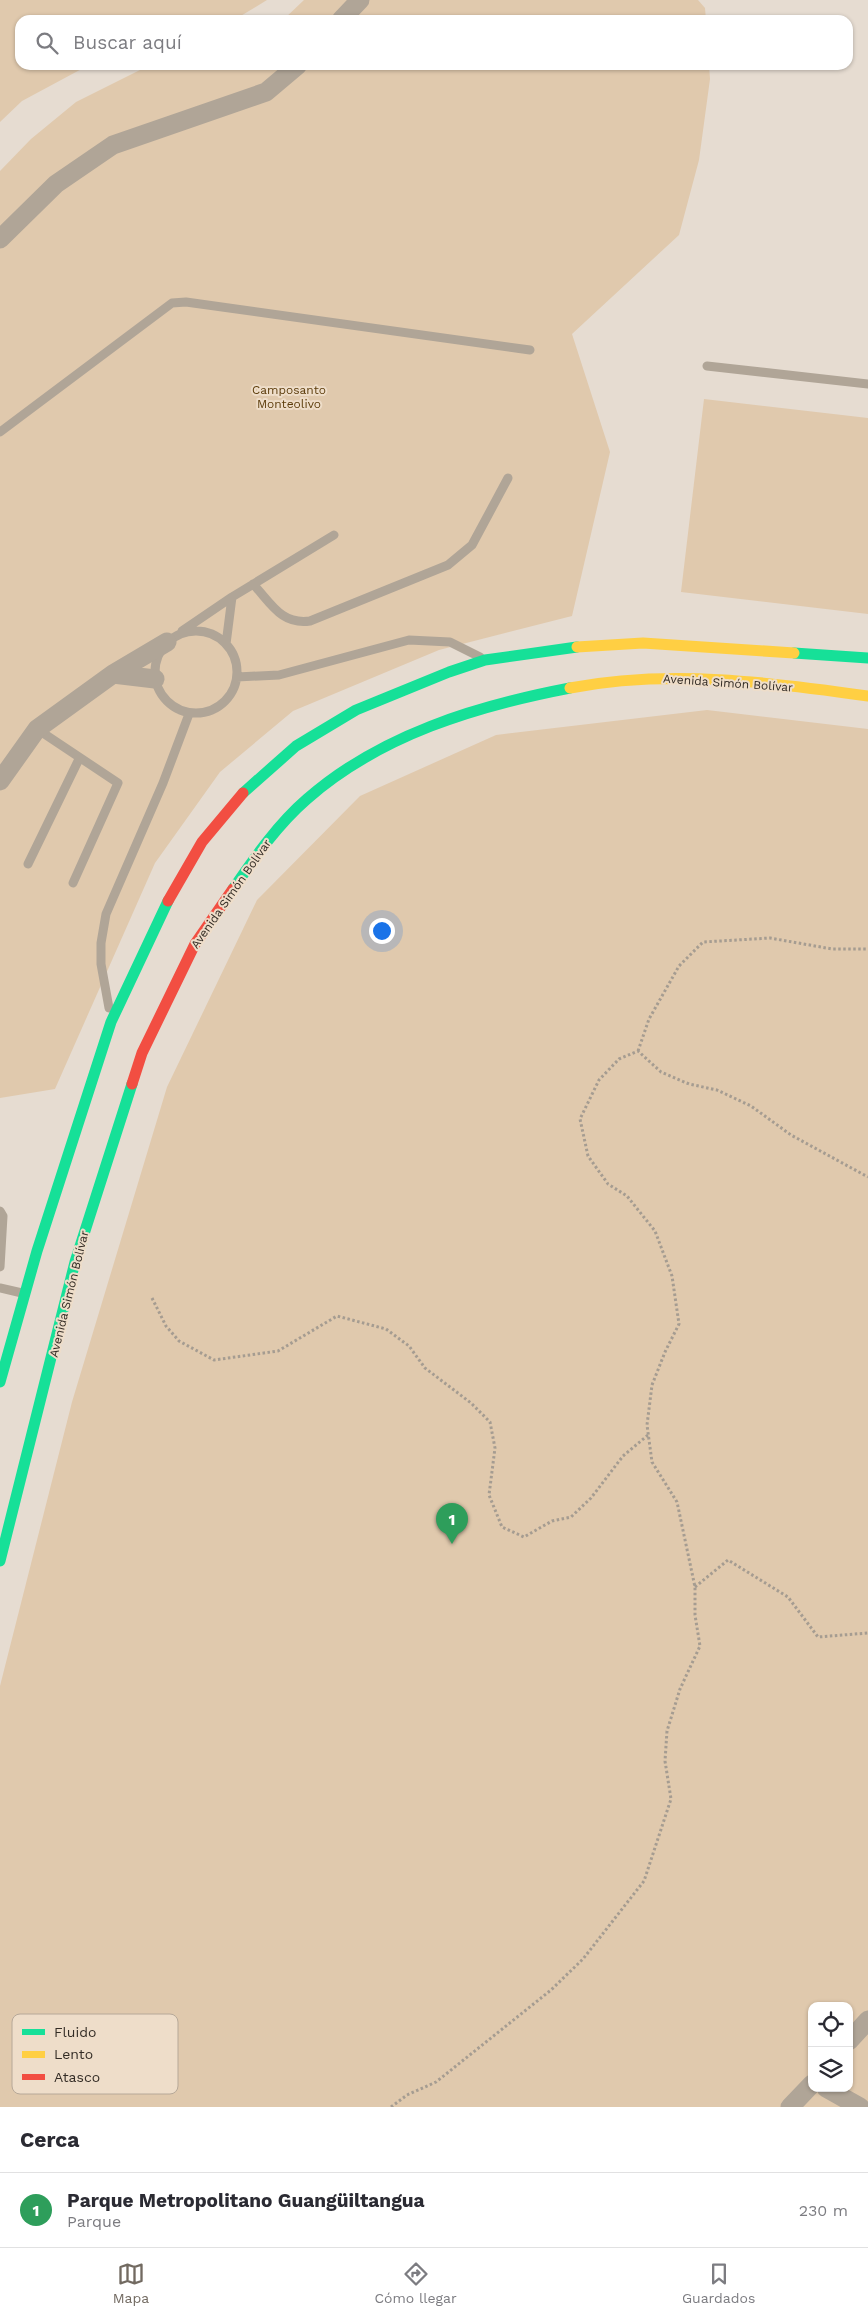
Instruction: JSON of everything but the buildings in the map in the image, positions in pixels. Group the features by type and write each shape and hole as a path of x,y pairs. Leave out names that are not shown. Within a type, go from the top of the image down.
{"highway":[{"path":"0,1382 25,1293 111,1022 159,917 202,842 248,787 296,746 356,710 449,672 485,660 568,648 643,644 868,658"},
{"name":"Avenida Simón Bolívar","path":"0,1561 42,1404 75,1262 142,1053 195,944 257,855 275,832 307,799 363,757 428,728 516,698 595,683 669,677 812,688 868,696"}],"street":[{"path":"346,15 360,0"},
{"path":"0,239 56,184 113,145 266,92 292,70"},
{"path":"0,781 37,728 113,674 173,638"},
{"path":"113,674 154,679"},
{"path":"853,2037 868,2020"},
{"path":"790,2107 808,2088"},
{"path":"833,2092 860,2107"}],"lane":[{"path":"0,432 172,302 215,305 530,350"},
{"path":"707,366 868,384"},
{"path":"253,584 285,618 298,623 310,621 448,565 472,545 508,478"},
{"path":"173,638 192,631 205,632 226,644 233,654 237,665 237,677 233,690 226,701 215,709 203,714 189,714 177,710 166,702 158,691 154,679 155,665 159,652 173,638 232,597 334,534"},
{"path":"226,644 232,597"},
{"path":"237,677 279,675 409,640 450,642 468,648 485,660"},
{"path":"111,1022 101,964 101,943 106,914 163,783 189,714"},
{"path":"37,728 79,759 118,783 73,883"},
{"path":"28,864 79,759"},
{"path":"0,1211 3,1216 0,1266"},
{"path":"0,1288 25,1293"}],"path":[{"path":"638,1051 649,1019 679,966 703,942 770,938 832,949 868,949"},
{"path":"638,1051 661,1072 689,1084 717,1090 751,1106 791,1135 868,1177"},
{"path":"391,2107 407,2095 436,2082 550,1990 582,1959 644,1881 671,1799 665,1761 667,1731 680,1688 700,1646 695,1615 695,1588 677,1502 652,1462 648,1434 652,1385 665,1352 680,1324 672,1276 655,1231 627,1196 608,1184 588,1156 580,1119 599,1080 618,1058 638,1051"},
{"path":"152,1298 166,1326 179,1341 214,1360 278,1351 337,1316 386,1330 409,1346 425,1368 471,1403 490,1422 495,1448 489,1495 502,1527 524,1537 552,1521 571,1517 591,1498 624,1456 648,1434"},
{"path":"695,1588 728,1560 788,1597 818,1637 868,1633"}],"green space":[{"path":"0,0 267,0 242,15 15,15 15,70 80,70 22,101 0,122"},
{"path":"304,0 698,0 705,8 706,15 288,15"},
{"name":"Camposanto Monteolivo","path":"140,70 709,70 710,79 699,160 679,235 572,334 610,452 572,616 439,650 293,711 220,772 155,863 55,1089 0,1098 0,171 31,139 76,102"},
{"path":"704,399 868,418 868,614 681,592"},
{"path":"707,710 868,729 868,2107 0,2107 0,1686 72,1402 167,1087 257,900 360,796 496,735"}],"traffic: fast":[{"path":"243,793 296,746 356,710 449,672 485,660 577,647"},
{"path":"794,653 868,658"},
{"path":"233,889 267,841 296,809 335,777 366,757 398,740 465,714 535,695 570,688"},
{"path":"0,1382 37,1251 111,1022 168,901"},
{"path":"0,1561 75,1262 132,1084"}],"traffic: slow":[{"path":"577,647 643,643 794,653"},
{"path":"570,688 607,682 682,678 756,682 868,696"}],"traffic: jam":[{"path":"168,901 202,842 243,793"},
{"path":"132,1084 142,1053 195,944 233,889"}],"place":[{"name":"Parque Metropolitano Guangüiltangua","path":"452,1544"}]}
